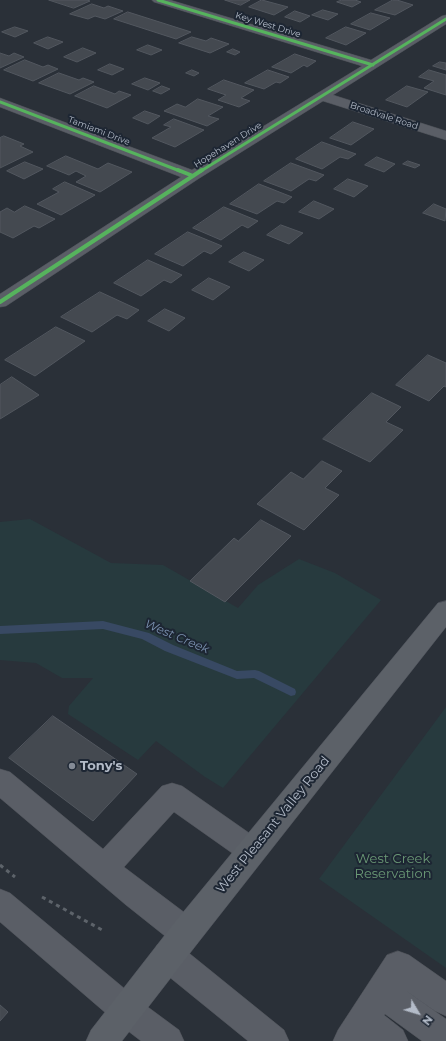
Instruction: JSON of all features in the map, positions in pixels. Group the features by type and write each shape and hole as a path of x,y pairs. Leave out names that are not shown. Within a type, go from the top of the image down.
{"main road":[{"name":"West Pleasant Valley Road","path":"102,1041 177,945 446,610"}],"street":[{"name":"Key West Drive","path":"158,0 373,65"},
{"name":"Hopehaven Drive","path":"0,302 193,176 446,19"},
{"name":"Broadvale Road","path":"322,96 446,136"},
{"name":"Tamiami Drive","path":"0,102 193,176"},
{"path":"0,781 136,895 177,945 273,1041"},
{"path":"104,868 172,795 252,852"},
{"path":"0,903 126,1010 168,1041"},
{"path":"392,1041 356,1030 398,966 446,1000"},
{"path":"381,992 446,1039"}],"path":[{"path":"0,865 17,878"},
{"path":"40,896 104,931"}],"green space":[{"path":"30,519 111,563 163,565 238,608 258,585 299,559 335,573 381,600 223,788 205,777 156,741 138,760 68,714 69,706 93,678 62,678 36,663 0,660 0,522"},
{"name":"West Creek Reservation","path":"446,707 446,968 319,879"}],"building":[{"path":"49,0 87,0 90,1 74,8"},
{"path":"225,0 250,0 241,5"},
{"path":"262,0 288,7 274,15 249,7"},
{"path":"342,0 355,0 361,2 352,7 337,2"},
{"path":"393,0 413,5 395,15 375,10"},
{"path":"92,4 104,8 108,6 123,11 105,19 95,16 88,19 70,14"},
{"path":"323,10 338,14 328,20 312,15"},
{"path":"295,11 310,16 300,22 285,17"},
{"path":"128,12 191,32 176,39 114,19"},
{"path":"371,13 390,18 370,30 351,24"},
{"path":"15,27 28,31 15,37 2,32"},
{"path":"346,27 366,33 346,45 326,38"},
{"path":"48,37 63,42 48,49 34,43"},
{"path":"192,37 206,41 211,38 229,44 210,53 179,43"},
{"path":"148,45 162,50 151,55 137,50"},
{"path":"83,48 96,53 77,62 64,57"},
{"path":"233,49 240,52 235,55 227,52"},
{"path":"0,53 9,56 14,53 24,57 0,68"},
{"path":"295,54 316,61 307,67 304,65 291,73 272,67"},
{"path":"25,60 43,67 48,65 58,69 33,81 4,70"},
{"path":"440,62 446,63 446,70 433,66"},
{"path":"110,64 124,69 112,75 98,70"},
{"path":"192,70 199,73 194,76 186,73"},
{"path":"268,70 289,77 280,83 276,82 264,89 245,83"},
{"path":"429,70 446,75 446,95 424,88 434,81 419,77"},
{"path":"59,73 79,80 83,78 94,82 70,94 39,83"},
{"path":"145,78 160,83 148,90 132,84"},
{"path":"224,80 254,90 241,98 250,101 239,107 218,100 226,95 208,89"},
{"path":"94,86 115,94 119,91 131,95 107,108 75,96"},
{"path":"162,86 170,89 161,94 153,91"},
{"path":"407,86 428,92 407,107 386,100"},
{"path":"198,99 223,107 208,116 219,119 207,126 164,111 177,104 185,107"},
{"path":"145,111 160,116 148,124 133,118"},
{"path":"174,119 204,130 175,147 152,138 171,127 164,125"},
{"path":"353,122 374,129 351,145 330,138"},
{"path":"4,136 24,144 20,146 33,152 0,168 0,138"},
{"path":"322,142 356,154 348,159 340,157 322,169 296,159"},
{"path":"66,156 98,169 108,163 132,172 100,192 76,182 86,176 76,171 69,175 47,166"},
{"path":"377,157 395,164 384,172 365,165"},
{"path":"408,161 420,165 415,168 403,164"},
{"path":"25,162 43,169 24,179 7,171"},
{"path":"291,163 324,175 316,181 309,179 291,191 264,181"},
{"path":"348,179 368,186 354,197 334,189"},
{"path":"65,182 95,195 61,215 37,204 59,192 53,189"},
{"path":"259,184 292,197 284,203 277,201 257,214 230,204"},
{"path":"314,201 334,209 319,219 299,212"},
{"path":"434,204 446,209 445,221 423,213"},
{"path":"25,206 55,219 39,228 34,226 13,238 0,232 0,212 7,208 14,212"},
{"path":"224,207 258,221 248,228 242,225 221,240 193,228"},
{"path":"281,225 303,233 289,244 267,235"},
{"path":"188,232 222,246 211,254 204,251 183,266 155,254"},
{"path":"244,252 264,260 249,271 229,262"},
{"path":"148,260 182,275 171,283 164,280 141,296 114,283"},
{"path":"209,278 230,287 213,300 192,290"},
{"path":"100,292 139,310 127,319 117,315 92,332 61,317"},
{"path":"165,309 185,318 169,331 148,321"},
{"path":"56,327 85,341 35,376 5,360"},
{"path":"428,355 446,363 446,387 444,386 429,401 396,385"},
{"path":"12,377 39,395 0,419 0,385"},
{"path":"372,393 401,407 386,422 403,430 370,462 323,439"},
{"path":"322,461 342,471 325,488 339,495 304,530 257,504 291,472 303,479"},
{"path":"261,520 291,536 225,602 190,581 234,538 238,541"},
{"name":"Tony's","path":"53,716 137,774 93,821 9,758"},
{"path":"0,1005 8,1012 0,1021"}],"waterway":[{"name":"West Creek","path":"0,630 103,625 145,636 169,648 237,675 255,674 291,692"}],"cycle path":[{"path":"158,0 373,65"},
{"path":"0,302 193,176 446,19"},
{"path":"0,102 193,176"}],"place":[{"name":"Tony's","path":"72,766"}]}
